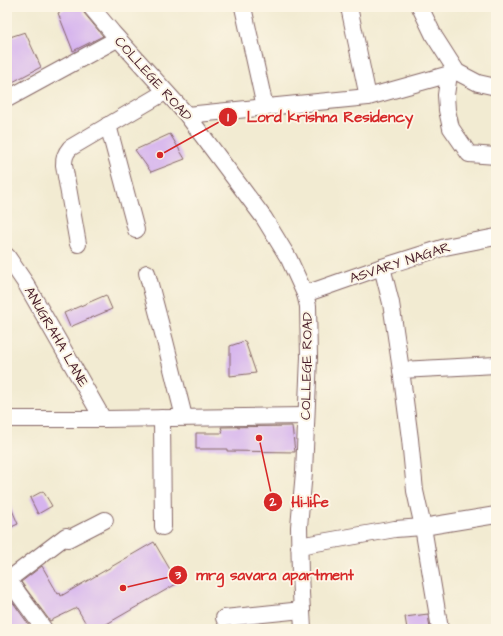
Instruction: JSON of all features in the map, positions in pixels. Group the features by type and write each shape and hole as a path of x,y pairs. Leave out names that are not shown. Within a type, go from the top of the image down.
{"street":[{"name":"COLLEGE ROAD","path":"90,7 117,39 187,115 264,218 289,259 306,294 308,306 309,357 304,472 299,527 303,629"},
{"path":"243,7 265,107"},
{"path":"349,7 368,96"},
{"path":"420,7 453,73 446,95 447,110 451,128 469,154 496,156"},
{"path":"7,99 117,39"},
{"path":"187,115 368,96 453,73 478,83 496,87"},
{"path":"78,244 64,165 66,153 70,148 166,92"},
{"path":"108,125 136,230"},
{"name":"ASVARY NAGAR","path":"306,294 382,266 445,247 496,237"},
{"name":"ANUGRAHA LANE","path":"7,256 26,284 103,419"},
{"path":"382,266 391,303 401,370 410,439 414,491 423,527 440,629"},
{"path":"147,273 166,341 184,418"},
{"path":"401,370 496,365"},
{"path":"7,419 306,416"},
{"path":"162,418 163,527"},
{"path":"299,546 395,529 423,527 496,515"},
{"path":"44,629 7,579 66,536 68,539 105,520"},
{"path":"224,618 302,610"}],"building":[{"path":"67,7 82,7 84,13 103,36 73,51 58,13"},
{"path":"25,32 41,67 7,85 7,38"},
{"path":"170,134 185,159 151,172 135,150"},
{"path":"106,295 112,309 70,327 64,313"},
{"path":"245,341 256,373 230,376 230,346"},
{"path":"292,426 295,452 196,449 196,433 223,433 221,427"},
{"path":"43,491 52,506 38,514 30,498"},
{"path":"7,498 18,524 7,529"},
{"path":"154,542 178,583 98,629 89,629 77,608 50,621 21,582 42,566 58,594 60,593 61,596"},
{"path":"7,594 29,625 24,629 7,629"},
{"path":"428,614 430,629 407,629 405,617"}],"place":[{"name":"Lord krishna Residency","path":"160,155"},
{"name":"Hi-life","path":"259,438"},
{"name":"mrg savara apartment","path":"123,588"}]}
